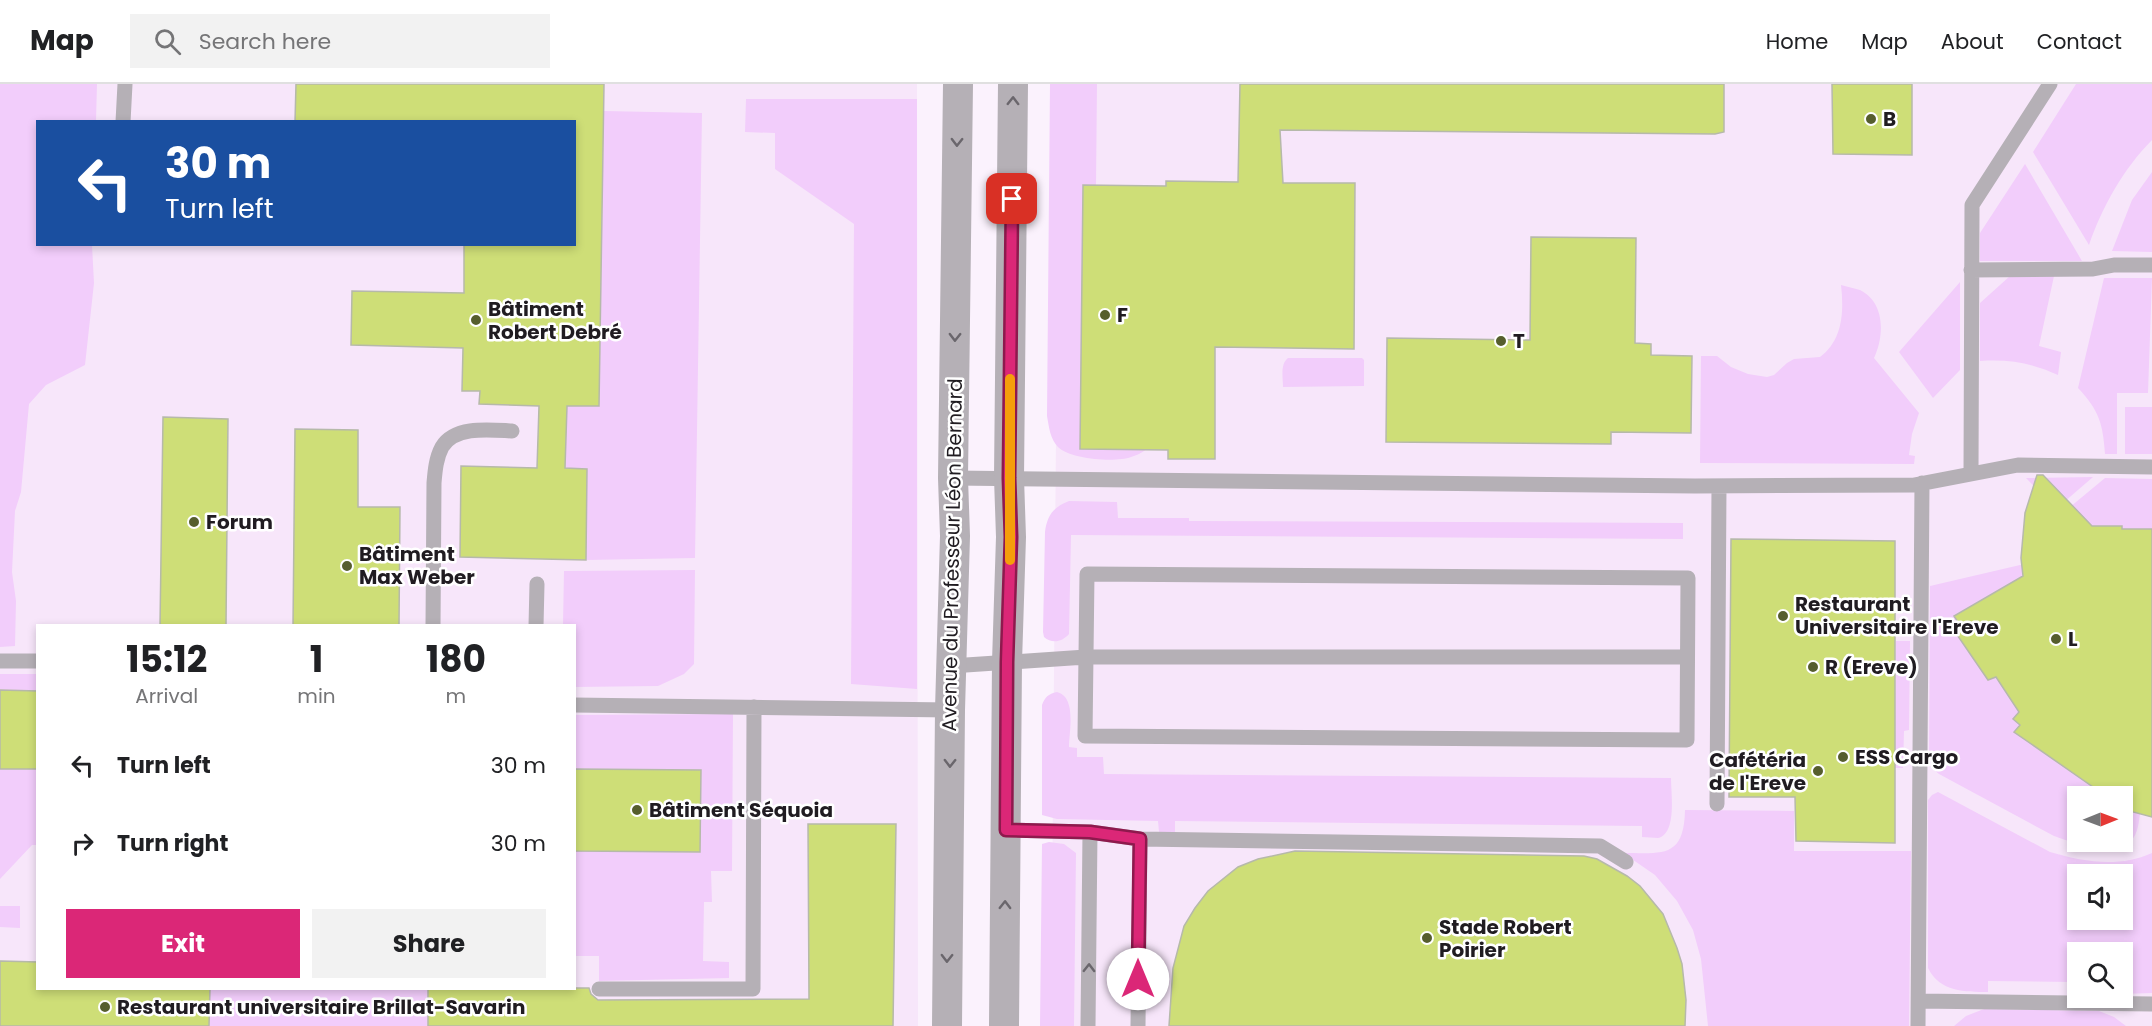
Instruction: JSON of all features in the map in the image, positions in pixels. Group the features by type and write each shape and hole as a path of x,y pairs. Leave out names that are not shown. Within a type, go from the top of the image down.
{"street":[{"name":"Avenue du Professeur Léon Bernard","path":"947,1026 950,710 955,536 953,478 958,84"},
{"path":"1004,1026 1007,662 1011,537 1009,478 1013,84"}],"lane":[{"path":"123,120 125,84"},
{"path":"1971,474 1972,205 2050,84"},
{"path":"1971,270 2093,269 2114,265 2152,265"},
{"path":"433,624 434,483 443,444 473,429 512,431"},
{"path":"953,478 1719,486 1914,485 2018,465 2152,466"},
{"path":"1918,1026 1922,483"},
{"path":"1717,804 1719,486"},
{"path":"1087,574 1688,578 1687,740 1085,736 1086,657 1087,574"},
{"path":"536,624 537,584"},
{"path":"951,666 1086,657 1687,657"},
{"path":"0,661 36,661"},
{"path":"576,705 950,710"},
{"path":"599,989 753,989 754,707"},
{"path":"1006,830 1090,832 1140,839 1600,846 1626,862"},
{"path":"1088,1026 1090,832"},
{"path":"1138,1026 1140,839"},
{"path":"1919,1001 2152,1004"}],"shaded area":[{"path":"0,84 917,84 918,1026 0,1026"},
{"path":"0,84 97,84 96,120 36,120 36,246 92,246 94,283 85,365 46,385 29,404 21,492 15,511 12,572 16,601 15,646 0,647"},
{"path":"1050,84 1097,84 1096,185 1083,185 1080,448 1155,442 1141,453 1124,459 1093,459 1064,451 1055,444 1049,429 1047,416"},
{"path":"1059,84 2152,84 2152,1026 1051,1026"},
{"path":"2076,84 2152,84 2152,140 2132,163 2115,189 2100,216 2089,245 2033,152"},
{"path":"746,99 917,99 917,689 851,684 854,224 775,169 775,133 745,132"},
{"path":"604,111 702,113 695,558 586,560 587,469 565,468 567,406 599,406"},
{"path":"2025,164 2082,261 1980,261 1980,233"},
{"path":"2152,172 2152,252 2112,251 2132,200"},
{"path":"2010,276 2054,276 2039,346 2061,352 2058,375 2039,367 2020,363 1980,361 1980,303"},
{"path":"2104,278 2152,278 2148,393 2117,393 2117,454 2105,454 2099,418 2091,403 2078,388"},
{"path":"1960,282 1960,370 1933,398 1899,352"},
{"path":"1841,285 1860,290 1875,303 1881,331 1874,358 1919,413 1912,434 1909,455 1915,456 1914,464 1700,463 1701,356 1717,356 1731,367 1748,374 1767,377 1774,375 1794,359 1820,357 1828,350 1838,334 1842,315"},
{"path":"1288,358 1362,358 1364,360 1364,386 1283,387 1283,367"},
{"path":"2125,407 2152,407 2152,454 2125,454"},
{"path":"2093,477 2056,509 2026,478"},
{"path":"2105,478 2152,479 2152,529 2122,529 2121,526 2085,526 2052,522"},
{"path":"1069,501 1117,502 1118,518 1189,518 1189,521 1683,523 1683,539 1071,535 1069,634 1054,641 1044,637 1043,632 1045,532 1047,521 1052,513"},
{"path":"2046,559 2033,570 1955,615 1959,624 1951,627 1988,680 1993,673 2001,684 2062,659 2013,719 2021,726 2123,741 2107,786 2067,786 2067,840 2054,836 1933,769 1929,761 1930,586"},
{"path":"695,570 694,664 684,674 658,686 576,687 576,624 563,624 564,571"},
{"path":"1896,641 1910,641 1909,730 1904,731 1903,768 1895,768"},
{"path":"0,674 36,674 36,691 0,690"},
{"path":"1057,692 1063,695 1070,708 1069,747 1077,748 1077,757 1103,757 1104,774 1671,778 1672,812 1668,829 1658,838 1642,837 1642,826 1175,821 1175,832 1159,832 1158,821 1057,819 1042,815 1042,705 1047,696"},
{"path":"733,714 732,871 711,871 712,902 704,902 703,961 729,962 729,978 599,981 599,956 576,956 576,715"},
{"path":"0,769 36,769 36,845 32,845 0,879"},
{"path":"1938,792 2050,852 2063,856 2089,861 2114,862 2127,861 2152,853 2152,993 2133,994 2133,942 2067,942 2067,982 1988,981 1988,992 1962,991 1939,982 1928,968 1928,800"},
{"path":"1685,810 1794,811 1794,851 1911,851 1909,1026 1708,1026 1701,959 1693,930 1677,901 1655,875 1623,853 1668,850 1680,837 1684,826"},
{"path":"2133,812 2140,814 2133,838"},
{"path":"1049,842 1064,844 1076,853 1074,1026 1040,1026 1042,844"},
{"path":"0,906 20,906 20,928 0,927"},
{"path":"209,990 428,990 428,1026 209,1026"},
{"path":"1984,1009 2099,1011 2114,1017 2126,1026 1954,1026 1966,1016"}],"building":[{"name":"Bâtiment Robert Debré","path":"296,84 604,84 599,406 567,406 565,468 587,469 586,560 460,557 461,466 537,468 539,406 479,404 480,391 462,391 463,348 351,345 352,291 464,293 464,246 576,246 576,120 295,120"},
{"path":"1240,84 1724,84 1724,132 1715,134 1280,130 1283,183 1355,183 1354,349 1215,347 1215,459 1168,459 1168,450 1080,449 1083,185 1166,186 1166,181 1238,182"},
{"name":"B","path":"1832,84 1912,84 1912,155 1833,154"},
{"name":"T","path":"1531,237 1636,238 1635,343 1651,344 1651,355 1692,356 1691,433 1611,432 1611,444 1386,442 1387,338 1530,340"},
{"name":"Forum","path":"163,417 228,419 226,624 160,624"},
{"name":"Bâtiment Max Weber","path":"295,429 358,430 358,507 400,507 399,624 293,624"},
{"name":"L","path":"2037,475 2043,475 2092,526 2152,529 2152,817 2133,812 2133,786 2092,786 2014,732 2020,725 2013,719 2019,712 1996,677 1988,680 1951,626 1958,622 1954,616 2023,576 2021,558 2025,513"},
{"name":"R (Ereve)","path":"1731,539 1895,541 1895,843 1796,841 1795,797 1729,797"},
{"path":"0,690 36,691 36,769 0,769"},
{"name":"Bâtiment Séquoia","path":"576,769 701,770 700,852 576,851"},
{"path":"808,824 896,824 893,1026 428,1026 428,990 576,990 576,988 589,988 591,994 598,1000 809,999"},
{"name":"Stade Robert Poirier","path":"1295,851 1584,856 1597,859 1640,886 1663,914 1682,964 1686,1000 1685,1026 1169,1026 1173,968 1184,926 1195,908 1208,891 1238,867 1258,859"},
{"name":"Restaurant universitaire Brillat-Savarin","path":"0,961 36,962 36,990 210,990 209,1026 0,1026"}],"slow traffic":[{"path":"1010,379 1010,560"}],"place":[{"name":"B","path":"1871,119"},
{"name":"F","path":"1105,315"},
{"name":"Bâtiment Robert Debré","path":"476,320"},
{"name":"T","path":"1501,341"},
{"name":"Forum","path":"194,522"},
{"name":"Bâtiment Max Weber","path":"347,566"},
{"name":"Restaurant Universitaire l'Ereve","path":"1783,616"},
{"name":"L","path":"2056,639"},
{"name":"R (Ereve)","path":"1813,667"},
{"name":"ESS Cargo","path":"1843,757"},
{"name":"Cafétéria de l'Ereve","path":"1818,771"},
{"name":"Bâtiment Séquoia","path":"637,810"},
{"name":"Stade Robert Poirier","path":"1427,938"},
{"name":"Restaurant universitaire Brillat-Savarin","path":"105,1007"}],"route":[{"path":"1012,199 1009,478 1011,537 1007,662 1006,830 1090,832 1140,839 1138,979"}]}
